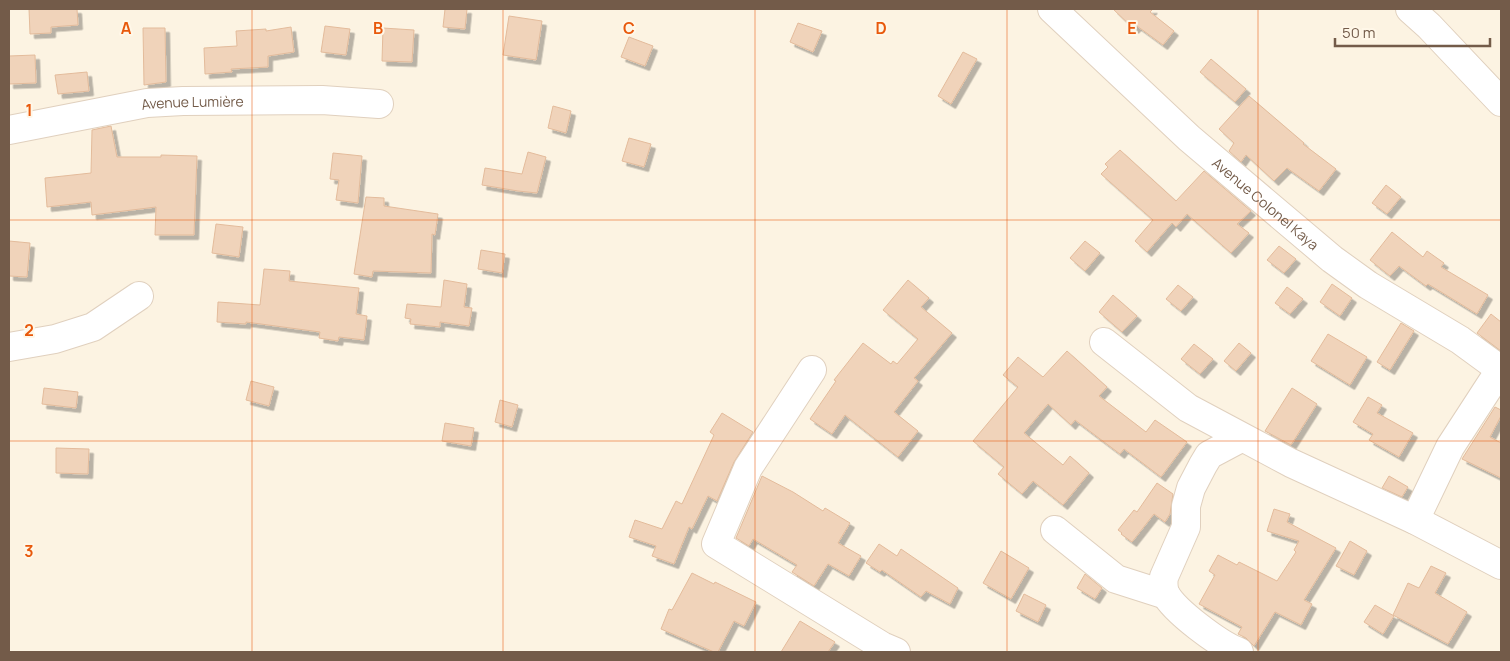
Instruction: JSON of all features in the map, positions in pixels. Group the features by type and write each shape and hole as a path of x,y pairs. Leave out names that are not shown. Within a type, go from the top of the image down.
{"street":[{"name":"Avenue Colonel Kaya","path":"1052,9 1189,138 1332,259 1368,285 1460,340 1501,370"},
{"path":"1410,9 1429,26 1501,102"},
{"name":"Avenue Lumière","path":"9,130 156,103 183,101 322,100 379,104"},
{"path":"9,347 55,339 93,327 139,296"},
{"path":"1104,342 1188,408 1241,438 1415,520 1501,565"},
{"path":"812,370 748,468 716,544 882,646 896,652"},
{"path":"1415,520 1450,447 1501,370"},
{"path":"1239,652 1229,648 1194,624 1166,595 1163,585 1164,577 1186,527 1186,506 1191,488 1210,455 1241,438"},
{"path":"1055,530 1116,579 1166,595"}],"building":[{"path":"29,9 77,9 78,25 51,27 51,33 30,34"},
{"path":"445,9 467,9 465,29 443,27"},
{"path":"1113,9 1153,9 1150,12 1174,31 1163,45 1137,26 1134,29"},
{"path":"509,16 542,21 536,60 503,55"},
{"path":"798,23 822,31 813,52 790,42"},
{"path":"325,26 350,29 346,55 321,52"},
{"path":"291,27 294,52 268,56 268,67 231,69 232,72 205,74 204,48 237,46 236,31 266,29 266,31"},
{"path":"143,28 165,28 166,82 144,85"},
{"path":"383,28 414,30 412,62 382,61"},
{"path":"629,37 653,46 645,66 621,57"},
{"path":"963,52 977,59 951,104 938,96"},
{"path":"35,55 36,83 9,84 9,56"},
{"path":"1211,59 1246,89 1235,102 1200,72"},
{"path":"87,72 89,91 58,94 55,75"},
{"path":"1249,96 1303,144 1336,169 1319,191 1287,168 1274,181 1246,155 1241,162 1229,151 1234,143 1219,129"},
{"path":"553,106 571,111 566,133 548,128"},
{"path":"111,126 117,157 197,156 194,235 155,235 156,207 92,215 91,202 47,207 45,178 91,173 92,130"},
{"path":"629,138 651,144 644,167 622,161"},
{"path":"1120,150 1176,201 1204,171 1251,211 1237,224 1249,233 1231,253 1187,214 1176,227 1172,223 1147,252 1135,241 1153,220 1101,174 1108,167 1105,164"},
{"path":"528,152 546,157 537,193 482,185 485,168 522,174"},
{"path":"333,153 362,156 358,203 336,200 339,180 330,179"},
{"path":"1386,185 1401,197 1387,214 1372,203"},
{"path":"366,197 384,198 384,206 438,214 435,235 432,234 431,273 373,271 372,277 354,274"},
{"path":"216,224 243,227 239,257 212,253"},
{"path":"1392,232 1423,257 1427,251 1444,263 1441,267 1488,295 1477,314 1428,284 1426,286 1399,266 1390,276 1370,260"},
{"path":"9,241 30,243 27,277 9,276"},
{"path":"1085,241 1100,253 1085,271 1070,258"},
{"path":"1279,246 1296,259 1284,273 1267,260"},
{"path":"481,250 505,254 502,273 478,269"},
{"path":"264,269 290,271 289,281 359,288 356,314 367,316 364,340 339,337 338,341 319,338 320,332 246,322 246,324 217,322 218,302 260,305"},
{"path":"444,280 467,284 464,307 472,308 469,326 440,322 440,327 410,324 411,319 405,318 407,304 441,307"},
{"path":"908,280 929,298 921,307 952,333 914,378 918,381 894,412 918,431 898,457 845,415 832,434 810,419 836,381 834,380 863,343 891,364 893,361 897,364 918,339 883,310"},
{"path":"1332,284 1352,298 1340,316 1320,302"},
{"path":"1178,285 1193,297 1181,311 1166,299"},
{"path":"1287,287 1303,299 1290,314 1275,303"},
{"path":"1113,295 1137,316 1122,332 1099,312"},
{"path":"1491,314 1501,322 1501,351 1477,333"},
{"path":"1401,323 1414,331 1390,370 1377,362"},
{"path":"1328,334 1367,357 1350,385 1311,361"},
{"path":"1239,343 1251,353 1236,371 1224,361"},
{"path":"1194,344 1213,359 1200,374 1181,359"},
{"path":"1067,351 1107,387 1099,396 1146,432 1155,420 1187,442 1161,477 1124,449 1120,454 1075,420 1071,425 1048,404 1024,433 1063,465 1070,456 1089,473 1063,505 1033,481 1022,494 998,474 1004,467 973,441 1018,387 1003,375 1018,357 1043,377"},
{"path":"251,381 274,387 269,406 246,400"},
{"path":"44,388 78,392 76,408 42,404"},
{"path":"1292,388 1317,404 1291,445 1265,431"},
{"path":"1368,397 1382,405 1377,413 1413,433 1399,457 1369,440 1373,434 1353,422"},
{"path":"500,400 518,405 512,427 495,422"},
{"path":"1495,407 1501,410 1501,416 1490,437 1501,443 1501,478 1462,459"},
{"path":"722,413 753,432 734,462 717,501 708,496 692,529 689,527 674,564 652,556 656,546 629,537 635,520 662,529 676,501 682,504 714,435 710,432"},
{"path":"445,423 474,428 471,446 442,441"},
{"path":"56,448 89,449 88,474 56,473"},
{"path":"762,476 793,492 823,511 825,508 850,523 838,543 861,556 849,576 828,564 814,586 792,572 797,565 753,539 749,546 736,538"},
{"path":"1389,476 1408,487 1402,497 1382,488"},
{"path":"1157,483 1173,494 1170,514 1165,522 1154,514 1132,542 1118,530 1134,510 1137,512"},
{"path":"1274,509 1290,514 1287,522 1336,548 1304,600 1312,604 1301,625 1275,612 1254,646 1246,638 1238,634 1242,627 1199,604 1215,575 1209,571 1218,555 1237,565 1239,562 1277,581 1296,552 1294,550 1299,541 1267,531"},
{"path":"1350,541 1367,551 1354,575 1336,566"},
{"path":"879,544 897,556 901,549 958,588 950,604 926,591 921,597 882,570 880,572 866,563"},
{"path":"1001,551 1029,568 1011,599 983,583"},
{"path":"1431,566 1446,573 1435,593 1467,612 1448,644 1393,615 1408,583 1419,588"},
{"path":"692,573 756,602 744,626 734,621 718,652 661,629 669,609 672,610"},
{"path":"1085,574 1102,588 1095,599 1077,588"},
{"path":"1024,594 1046,605 1038,622 1016,611"},
{"path":"1375,605 1394,616 1383,634 1364,622"},
{"path":"800,621 835,642 828,652 781,652"}]}
